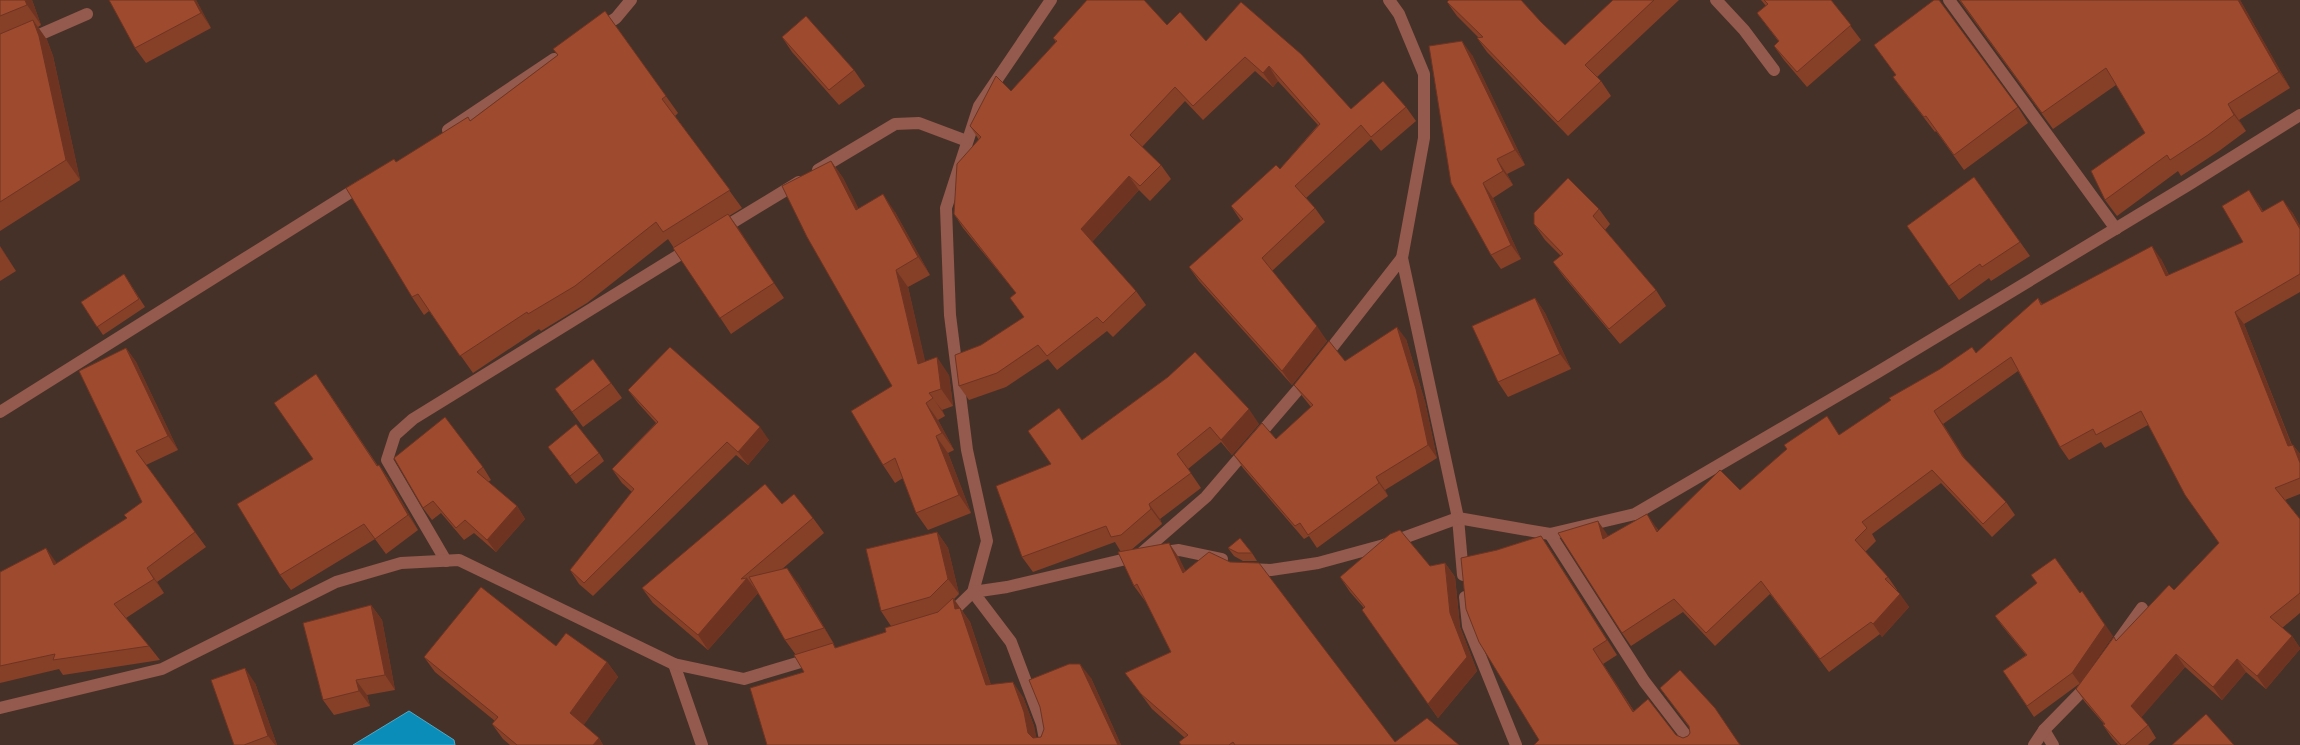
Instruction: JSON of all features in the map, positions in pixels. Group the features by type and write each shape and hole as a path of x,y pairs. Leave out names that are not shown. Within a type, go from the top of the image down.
{"street":[{"path":"584,40 616,18 631,0"},
{"path":"936,622 945,619 973,592 987,541 967,450 950,315 946,208 979,106 1051,0"},
{"path":"1388,0 1399,14 1424,74 1424,138 1402,258 1458,518 1468,626 1516,745"},
{"path":"1716,0 1744,30 1774,70"},
{"path":"1949,0 2116,229"},
{"path":"0,52 87,14"},
{"path":"439,136 567,50"},
{"path":"973,592 1007,587 1137,556 1179,550 1219,557 1241,569 1271,570 1318,564 1384,545 1458,518 1550,534 1635,514 1878,372 2116,229 2300,114"},
{"path":"446,561 387,460 395,435 413,419 895,124 919,123 968,141"},
{"path":"0,412 372,178"},
{"path":"1137,556 1206,497 1286,406 1402,258"},
{"path":"1550,534 1644,681 1693,745"},
{"path":"0,708 162,670 336,582 402,563 459,560 674,664 744,679 826,655"},
{"path":"973,592 1011,642 1042,724 1046,745"},
{"path":"2105,660 2142,608"},
{"path":"674,664 702,745"},
{"path":"2034,745 2044,730 2086,689 2096,675"},
{"path":"2044,730 2053,745"}],"water":[{"path":"409,711 454,740 455,745 353,745"}],"building":[{"path":"0,0 25,0 27,5 0,16"},
{"path":"109,0 194,0 201,13 135,48"},
{"path":"1087,0 1144,0 1167,25 1180,12 1206,41 1241,2 1301,54 1351,109 1383,81 1406,107 1371,137 1361,125 1295,186 1315,208 1262,258 1317,326 1282,371 1189,267 1243,219 1231,206 1276,165 1280,169 1320,124 1269,66 1263,73 1245,57 1193,106 1175,87 1130,135 1161,165 1140,186 1129,176 1081,229 1136,291 1103,323 1097,317 1047,356 1038,345 997,373 959,386 955,355 981,345 1024,317 1010,298 1016,293 954,214 957,164 981,137 970,126 996,76 1011,91 1057,41 1053,38"},
{"path":"1449,0 1521,0 1565,45 1613,0 1654,0 1585,65 1601,81 1558,122 1477,38 1483,37 1447,2"},
{"path":"1764,0 1831,0 1851,25 1797,72 1774,46 1779,41 1757,13 1768,4"},
{"path":"1934,0 1939,0 2018,107 1954,155 1926,116 1924,117 1893,77 1896,75 1874,45"},
{"path":"1960,0 2238,0 2279,72 2228,104 2234,115 2208,135 2170,160 2167,155 2105,200 2091,171 2145,133 2106,68 2042,113"},
{"path":"605,11 666,96 662,99 730,190 663,232 656,222 575,286 528,314 527,312 460,356 418,294 412,297 346,188 394,159 396,162 468,117 470,121 558,55 553,49"},
{"path":"806,16 854,70 829,90 782,37"},
{"path":"33,20 39,36 66,160 0,202 0,34"},
{"path":"1462,41 1515,150 1497,159 1503,171 1483,183 1511,245 1491,255 1451,183 1429,46"},
{"path":"831,161 856,210 883,194 918,257 896,270 918,364 937,357 941,389 929,393 933,398 926,403 942,433 936,436 959,495 916,513 895,458 883,465 851,411 892,386 807,237 782,186"},
{"path":"1974,177 2020,242 1982,267 1980,264 1949,286 1907,226"},
{"path":"1568,178 1599,209 1593,216 1656,290 1609,329 1553,262 1563,254 1534,224 1534,213"},
{"path":"2249,190 2262,212 2283,200 2300,229 2300,274 2235,312 2288,446 2293,445 2300,463 2300,478 2275,488 2300,519 2300,593 2270,617 2292,636 2257,676 2237,659 2213,687 2176,654 2131,706 2148,725 2125,745 2121,745 2103,725 2105,724 2076,689 2114,637 2116,641 2169,585 2174,590 2219,543 2185,495 2141,411 2096,435 2093,429 2060,447 2011,357 1934,411 1963,457 2006,502 1983,524 1932,470 1862,522 1867,528 1855,540 1888,577 1885,579 1900,594 1873,624 1871,622 1820,659 1761,581 1706,633 1674,599 1622,633 1558,533 1598,521 1603,539 1647,514 1657,532 1720,470 1740,490 1787,449 1784,445 1827,416 1839,435 1891,400 1889,398 1940,369 1972,347 1976,353 2038,298 2041,305 2152,246 2166,276 2243,242 2222,206"},
{"path":"728,214 774,283 720,318 673,248"},
{"path":"124,274 139,299 97,327 81,302"},
{"path":"1535,298 1560,354 1498,382 1472,326"},
{"path":"1397,327 1416,389 1428,445 1376,477 1379,483 1308,535 1300,523 1295,526 1234,455 1262,423 1276,439 1313,405 1294,385 1329,341 1345,361"},
{"path":"670,347 760,427 738,452 727,442 584,583 570,570 634,489 612,469 658,422 628,390"},
{"path":"126,348 168,436 136,451 195,532 147,568 154,579 114,604 149,646 53,660 55,654 0,666 0,572 46,548 54,565 127,518 124,515 142,502 79,371"},
{"path":"1195,352 1249,409 1221,440 1210,427 1177,454 1191,473 1149,504 1151,509 1121,535 1111,537 1106,526 1022,557 996,486 1051,464 1028,431 1059,408 1082,440 1168,377"},
{"path":"593,359 611,383 572,412 555,389"},
{"path":"316,374 377,466 379,465 408,515 375,539 364,524 280,575 237,504 313,459 274,403"},
{"path":"445,417 483,467 477,472 517,506 487,540 465,520 456,528 433,501 423,508 394,458"},
{"path":"576,424 599,453 570,476 548,447"},
{"path":"765,484 782,504 794,494 813,518 741,579 747,578 698,635 642,588"},
{"path":"1400,530 1430,566 1445,563 1450,613 1467,657 1428,704 1362,610 1365,607 1340,577 1390,534"},
{"path":"937,532 948,579 930,597 881,611 866,549"},
{"path":"1541,536 1607,640 1593,649 1633,712 1648,699 1676,735 1683,738 1688,736 1690,733 1689,726 1660,688 1680,670 1715,708 1740,745 1534,745 1539,740 1479,642 1466,609 1461,558 1497,550"},
{"path":"1240,538 1252,553 1238,553 1228,548"},
{"path":"1169,543 1183,573 1209,552 1230,562 1259,563 1395,742 1427,718 1459,745 1235,745 1233,742 1229,745 1181,745 1179,742 1188,735 1141,694 1125,673 1171,652 1137,584 1134,586 1118,552"},
{"path":"2055,558 2080,593 2082,591 2105,625 2072,673 2027,706 2003,671 2027,655 1995,616 2037,583 2031,575"},
{"path":"787,568 824,628 785,640 749,577"},
{"path":"481,587 556,646 566,633 607,662 570,713 599,738 593,745 517,745 492,724 498,717 424,657"},
{"path":"953,598 955,609 960,608 986,685 1013,682 1024,712 1028,733 1033,738 1041,737 1044,729 1040,707 1029,680 1069,664 1080,664 1118,745 767,745 750,688 804,672 794,655 833,643 835,648 886,632 885,628 938,612"},
{"path":"371,605 385,675 356,680 359,691 323,700 303,623"},
{"path":"245,668 268,736 244,745 234,745 211,680"},
{"path":"2206,714 2234,745 2172,745"}]}
